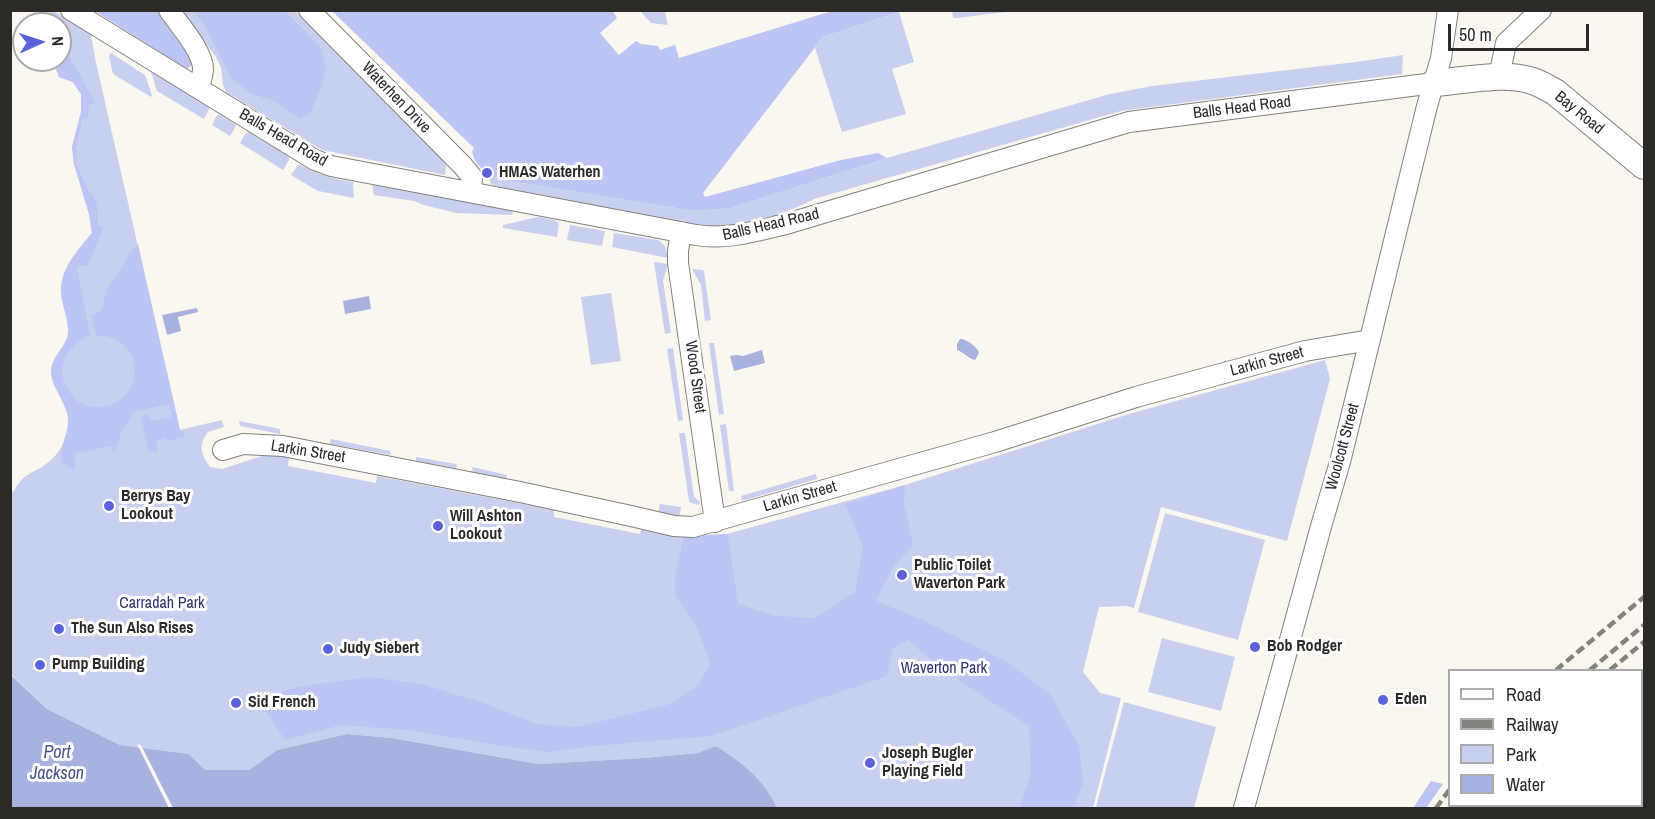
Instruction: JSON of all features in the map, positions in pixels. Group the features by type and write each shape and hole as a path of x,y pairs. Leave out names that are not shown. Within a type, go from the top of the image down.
{"street":[{"name":"Balls Head Road","path":"71,10 315,160 331,166 720,238 786,224 1129,122 1434,83"},
{"path":"169,10 197,50 201,60 203,69 199,88"},
{"name":"Waterhen Drive","path":"309,10 463,166 472,177 471,192"},
{"name":"Woolcott Street","path":"1244,808 1340,462 1427,106 1441,58 1448,10"},
{"path":"1499,77 1506,43 1541,10"},
{"name":"Bay Road","path":"1434,83 1499,77 1527,79 1555,92 1644,166"},
{"name":"Wood Street","path":"681,232 678,262 715,522"},
{"name":"Larkin Street","path":"223,450 243,444 280,446 511,490 674,526 693,527 995,442 1137,397 1305,351 1370,340"}],"green space":[{"path":"952,10 1014,11 953,18"},
{"path":"182,11 295,11 447,157 445,175 322,150 226,92 216,57"},
{"path":"640,11 667,11 665,12 668,25 651,23"},
{"path":"899,12 914,62 892,69 906,114 842,132 815,48 823,37"},
{"name":"Carradah Park","path":"72,23 91,35 180,430 222,420 224,427 208,432 203,441 204,458 210,467 222,469 268,454 289,458 288,466 376,483 377,476 554,510 554,517 640,534 642,527 684,536 727,534 905,485 1129,414 1325,360 1330,379 1287,541 1161,507 1134,608 1099,607 1083,672 1100,693 1121,698 1093,808 777,808 715,746 698,753 538,764 392,738 347,734 277,750 249,770 205,770 189,754 120,745 47,709 11,674 10,492 14,491 27,475 47,464 55,456 67,435 68,416 54,382 52,364 68,334 62,294 64,275 72,258 92,233 89,214 74,164 72,147 81,112 81,94 73,82 59,77 57,72 72,72"},
{"path":"111,53 145,75 151,97 113,74 109,56"},
{"path":"1403,55 1402,74 1121,111 814,199 766,218 729,226 684,225 492,185 485,172 497,179 695,211 731,208 887,158 1110,94 1152,86"},
{"path":"151,72 209,106 204,119 157,91"},
{"path":"217,115 235,124 230,136 212,125"},
{"path":"249,132 289,156 283,170 240,143"},
{"path":"298,165 326,176 353,182 354,198 318,191 291,175"},
{"path":"372,185 514,210 512,215 456,213 414,201 374,195"},
{"path":"538,217 559,223 557,237 503,228 503,225"},
{"path":"570,225 605,231 602,246 567,240"},
{"path":"614,233 658,240 665,246 668,258 612,247"},
{"path":"654,262 668,264 663,281 671,333 665,334"},
{"path":"692,269 704,272 711,320 705,321 701,285"},
{"path":"611,293 621,361 591,365 581,297"},
{"path":"709,343 714,343 724,414 719,415"},
{"path":"673,348 683,420 678,421 667,349"},
{"path":"239,421 280,429 280,434 240,426"},
{"path":"726,424 734,491 729,491 720,425"},
{"path":"679,433 685,433 694,497 700,502 699,505 689,501"},
{"path":"331,439 390,451 391,455 330,444"},
{"path":"416,457 456,464 457,467 416,461"},
{"path":"472,467 507,475 506,479 473,472"},
{"path":"816,474 817,479 742,501 741,496"},
{"path":"660,504 681,507 679,519 658,515"},
{"path":"1165,513 1265,540 1238,640 1138,612"},
{"path":"1162,638 1235,657 1221,711 1148,692"},
{"path":"1124,702 1216,727 1194,808 1096,807"},
{"path":"1643,718 1644,720 1643,798"},
{"path":"1516,807 1616,807 1611,808 1514,808"}],"shaded area":[{"path":"95,11 157,11 192,60 192,65 187,69"},
{"path":"193,11 285,11 321,48 326,67 321,88 310,113 301,119 274,101 252,94 232,79 204,24"},
{"path":"332,11 613,11 617,18 600,33 619,55 636,41 641,44 658,46 660,50 675,45 679,58 832,11 899,11 823,37 703,193 705,197 841,160 878,153 887,158 731,208 695,211 497,179 478,164 473,156 474,148"},
{"path":"72,61 95,103 89,104 88,118 82,119 76,163 86,187 94,197 98,225 103,228 88,265 77,267 90,335 69,351 63,366 64,383 77,400 84,405 95,407 112,405 124,397 132,386 135,373 133,359 126,348 114,339 96,335 91,316 102,311 107,288 119,273 129,253 138,244 180,430 183,430 185,437 156,441 158,453 148,450 141,416 149,414 151,421 172,417 169,404 134,412 113,452 112,446 75,453 75,471 62,463 61,452 68,419 51,371 68,334 61,293 63,276 71,260 92,233 89,214 74,164 72,147 81,112 81,94 73,82 59,77 57,72 72,72"},
{"path":"905,485 904,504 913,545 893,567 876,601 918,618 1007,662 1049,693 1079,745 1083,783 1074,808 1020,808 1031,772 1029,726 952,675 908,640 892,649 887,676 711,736 548,752 407,730 341,725 285,740 258,699 298,687 370,677 420,684 481,702 537,724 578,727 671,704 699,685 710,663 696,625 676,596 675,577 684,536 728,534 738,604 775,616 815,618 855,592 863,547 845,504"},
{"path":"1431,781 1443,784 1426,808 1413,808"}],"water":[{"path":"369,296 371,309 345,314 343,301"},
{"path":"197,308 198,312 178,317 181,331 167,335 162,315"},
{"path":"960,339 967,341 978,350 975,360 957,350"},
{"path":"762,350 765,363 734,371 730,356 743,356"},
{"name":"Port Jackson","path":"10,674 47,709 120,745 189,754 205,770 249,770 277,750 347,734 392,738 538,764 698,753 715,746 734,758 759,780 777,808 11,808"}],"pier":[{"path":"137,744 141,745 173,808 169,808"}],"railway":[{"path":"1557,669 1644,597"},
{"path":"1591,669 1644,625"},
{"path":"1611,669 1644,642"},
{"path":"1436,808 1448,792"}],"place":[{"name":"HMAS Waterhen","path":"487,173"},
{"name":"Berrys Bay Lookout","path":"109,506"},
{"name":"Will Ashton Lookout","path":"438,526"},
{"name":"Public Toilet Waverton Park","path":"902,575"},
{"name":"The Sun Also Rises","path":"59,629"},
{"name":"Bob Rodger","path":"1255,647"},
{"name":"Judy Siebert","path":"328,649"},
{"name":"Pump Building","path":"40,665"},
{"name":"Eden","path":"1383,700"},
{"name":"Sid French","path":"236,703"},
{"name":"Joseph Bugler Playing Field","path":"870,763"}],"park label":[{"name":"Waverton Park","path":"944,669"}]}
